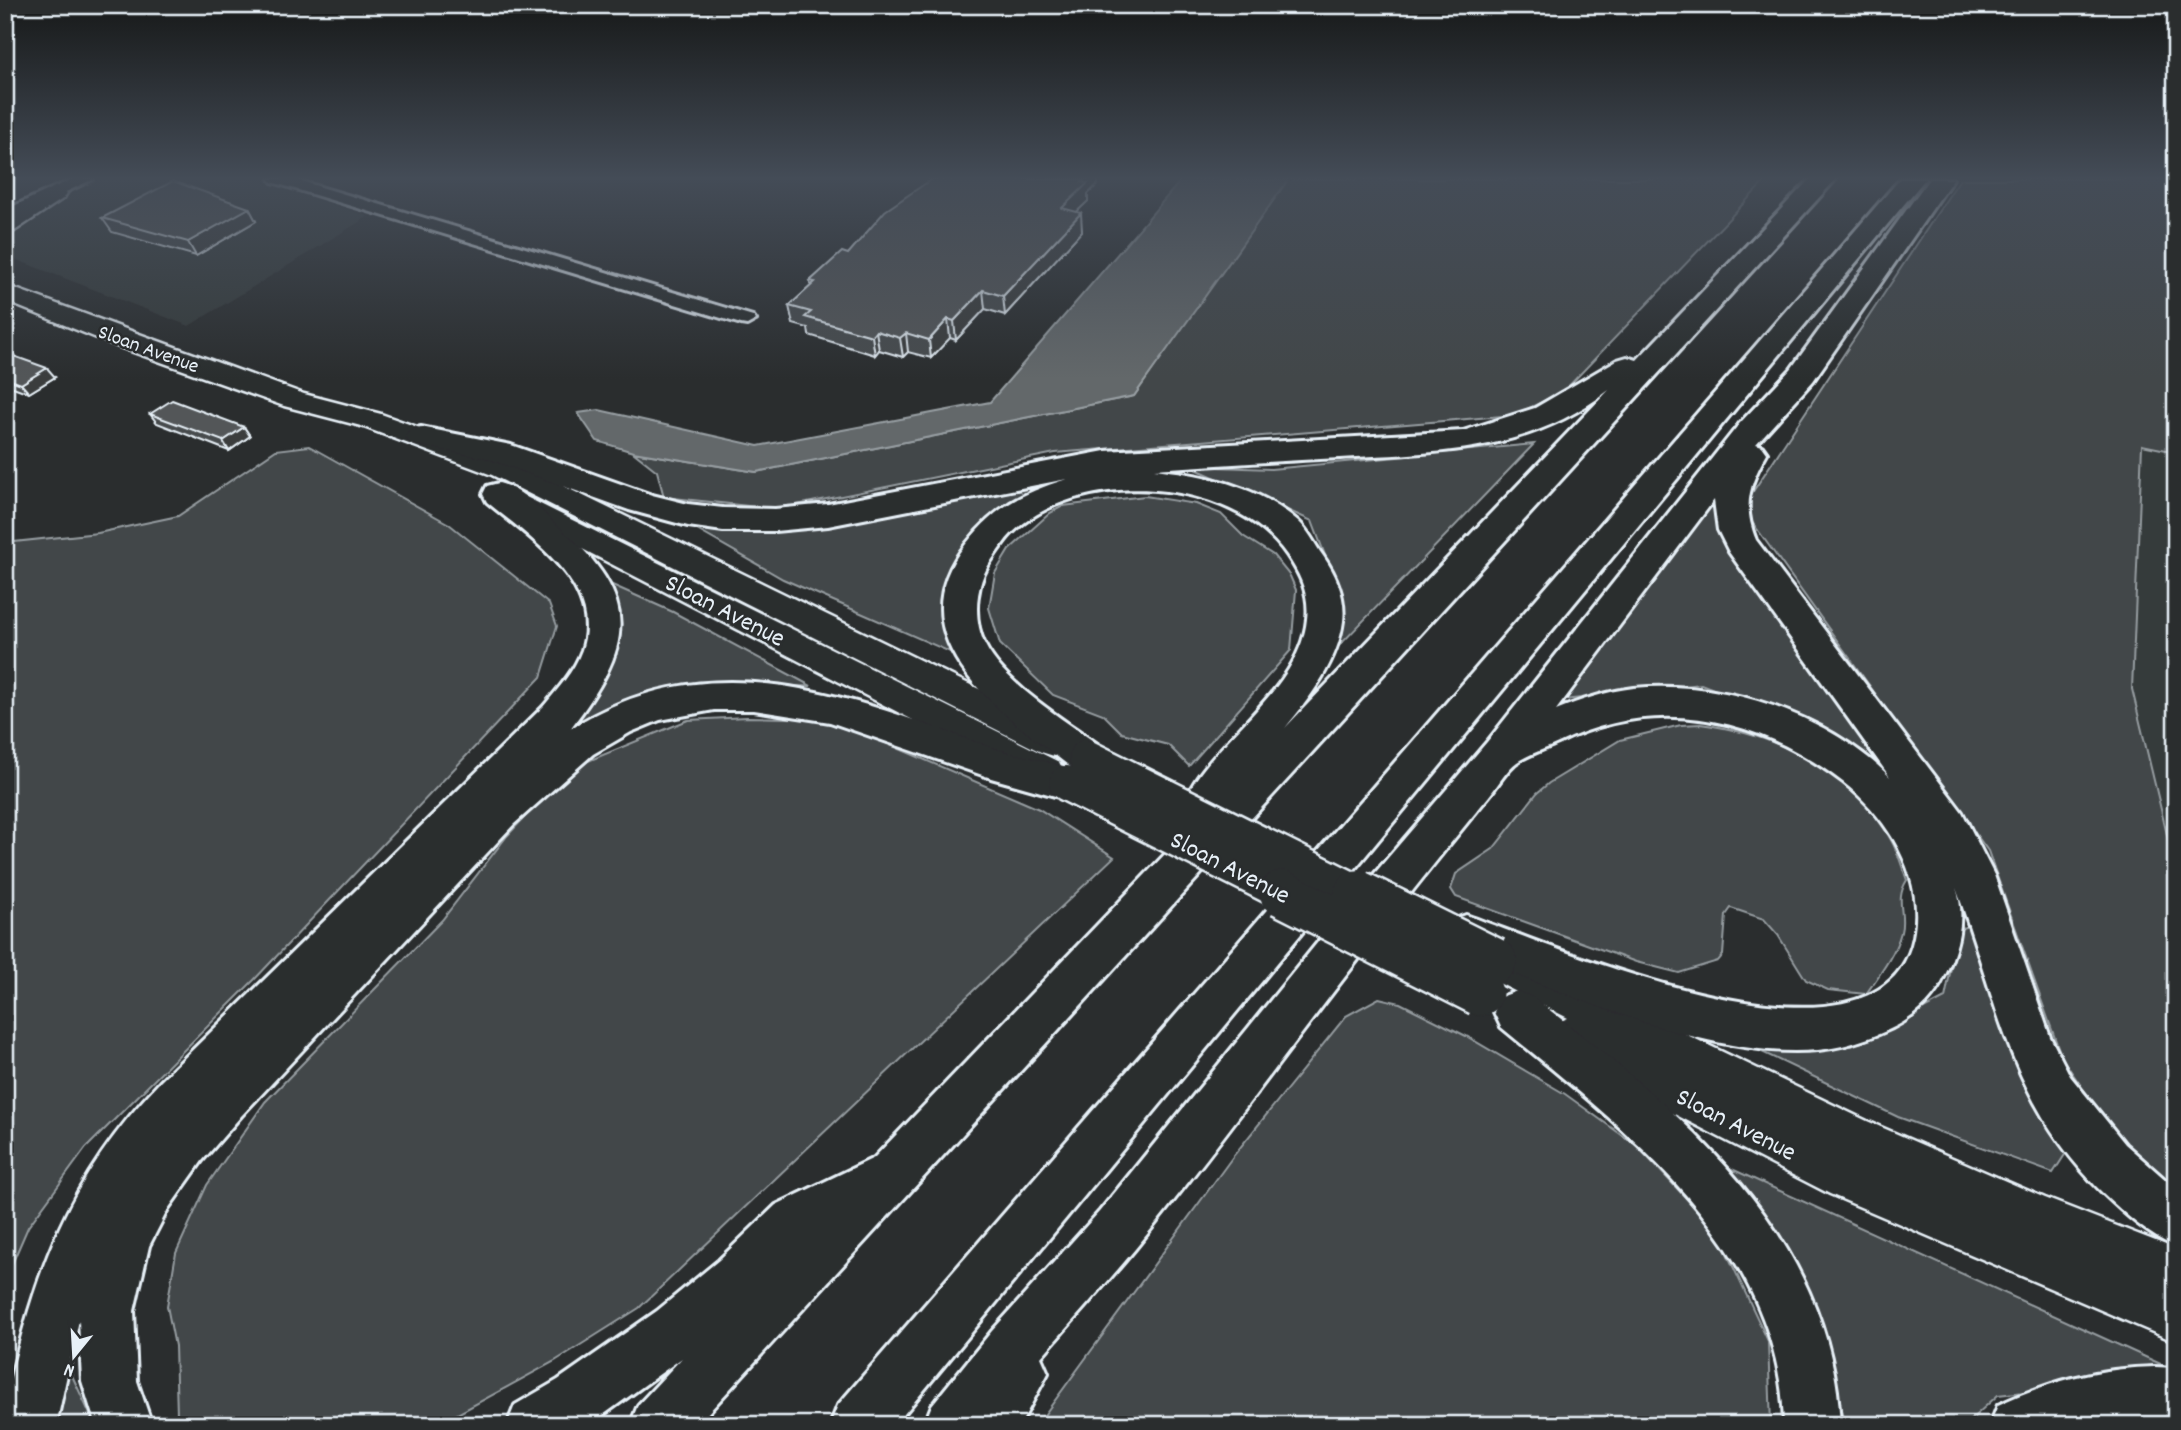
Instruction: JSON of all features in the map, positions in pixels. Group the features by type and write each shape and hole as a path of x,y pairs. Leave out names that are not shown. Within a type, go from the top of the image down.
{"highway":[{"path":"658,1425 1761,246"},
{"path":"858,1425 1856,246"},
{"path":"1893,246 1784,397 1732,485 1731,511 1741,544 1947,824 1960,846 1976,882 2027,1039 2063,1109 2082,1136 2119,1176 2176,1221"},
{"path":"421,437 497,451 636,500 688,514 743,521 782,520 828,516 1105,461 1463,441 1500,432 1556,411 1585,394 1613,371 1661,352"},
{"path":"952,1425 1011,1350 1118,1229 1367,914 1501,753 1751,430 1784,397"},
{"path":"1076,770 995,683 972,654 962,629 960,595 966,572 985,538 1007,518 1046,495 1093,482 1125,478 1168,480 1213,489 1255,507 1279,524 1304,551 1320,582 1325,608 1323,632 1297,683 1214,786 1166,879"},
{"path":"28,1425 74,1251 96,1204 122,1164 177,1099 557,718 590,675 604,633 601,603 592,580 569,552 499,494"},
{"path":"124,1425 108,1377 105,1330 108,1306 124,1241 163,1172 215,1109 502,814 551,766 586,738 635,713 670,702 725,695 784,697 830,705 984,760 1076,770"},
{"path":"1498,978 1760,1026 1814,1029 1868,1017 1900,998 1928,964 1938,921 1937,898 1928,864 1894,808 1865,778 1836,756 1767,719 1694,702 1633,702 1587,713 1501,753"},
{"path":"1400,914 1498,978 1702,1171 1748,1230 1780,1289 1806,1366 1812,1425"},
{"path":"535,1425 578,1400 676,1331 738,1279 794,1223 897,1170"},
{"path":"987,1425 1118,1229"},
{"path":"2018,1425 2053,1409 2082,1401 2144,1394 2176,1396"}],"main road":[{"path":"5,265 32,302"},
{"name":"Sloan Avenue","path":"5,292 293,400 357,433 499,494 1076,770 1498,978 2038,1219 2176,1273"},
{"name":"Sloan Avenue","path":"293,400 371,419 528,480 1076,770 1400,914"},
{"name":"Sloan Avenue","path":"1498,978 1846,1178 2176,1318"}],"street":[{"path":"500,246 747,320"}],"shaded area":[{"path":"7,246 320,246 189,326 17,260 8,252"},
{"path":"1125,246 1241,246 1134,396 756,472 633,452 597,441 578,413 599,410 758,446 990,402"},
{"path":"1239,246 1703,246 1564,391 1515,415 1055,453 777,509 664,497 657,471 633,452 756,472 1134,396"},
{"path":"1916,246 2176,246 2176,452 2142,445 2132,689 2176,872 2176,1186 2124,1149 2062,1058 1988,851 1742,508"},
{"path":"1534,444 1340,645 1342,600 1312,521 1189,466 1271,469"},
{"path":"2142,444 2176,452 2176,872 2132,689"},
{"path":"309,446 449,524 549,604 557,626 541,677 254,980 86,1148 28,1227 5,1280 5,543 98,533 178,516 276,450"},
{"path":"1038,484 973,539 946,597 950,652 783,579 683,522 746,531 864,517"},
{"path":"1145,496 1196,504 1221,514 1243,536 1273,555 1290,576 1296,590 1291,650 1189,766 1168,745 1122,733 1103,714 1053,695 1000,644 989,608 995,573 1009,550 1050,513 1063,506"},
{"path":"1710,504 1894,776 1831,735 1701,684 1564,700"},
{"path":"610,584 673,612 811,686 698,687 562,730 617,654"},
{"path":"747,717 830,719 1039,809 1114,857 639,1308 555,1361 439,1424 193,1425 177,1415 175,1346 167,1306 176,1253 207,1185 265,1102 442,920 507,836 571,768 688,720"},
{"path":"1700,724 1757,737 1810,760 1856,794 1891,840 1907,880 1901,894 1901,932 1891,957 1866,994 1828,990 1806,980 1778,935 1764,919 1731,908 1726,915 1723,955 1718,961 1679,973 1636,962 1456,897 1451,889 1456,874 1493,849 1537,793 1549,783 1620,740 1681,725"},
{"path":"1974,924 1990,992 2068,1150 2053,1173 1898,1117 1718,1031 1852,1046 1945,998 1959,929"},
{"path":"1379,998 1400,1003 1466,1036 1565,1094 1637,1146 1716,1230 1768,1341 1771,1425 1037,1425 1234,1155 1346,1016"},
{"path":"1723,1165 2176,1371 2176,1375 1998,1395 1965,1425 1842,1425 1843,1417 1778,1232"},
{"path":"69,1369 95,1425 55,1425"}],"building":[{"path":"855,246 1050,246 1003,296 983,290 954,321 948,319 929,340 906,333 900,338 876,331 872,336 805,317 811,312 789,306 815,282 810,281 842,252 848,254"},
{"path":"5,353 47,368 21,384 5,378"},
{"path":"172,400 244,427 223,441 150,414"}]}
